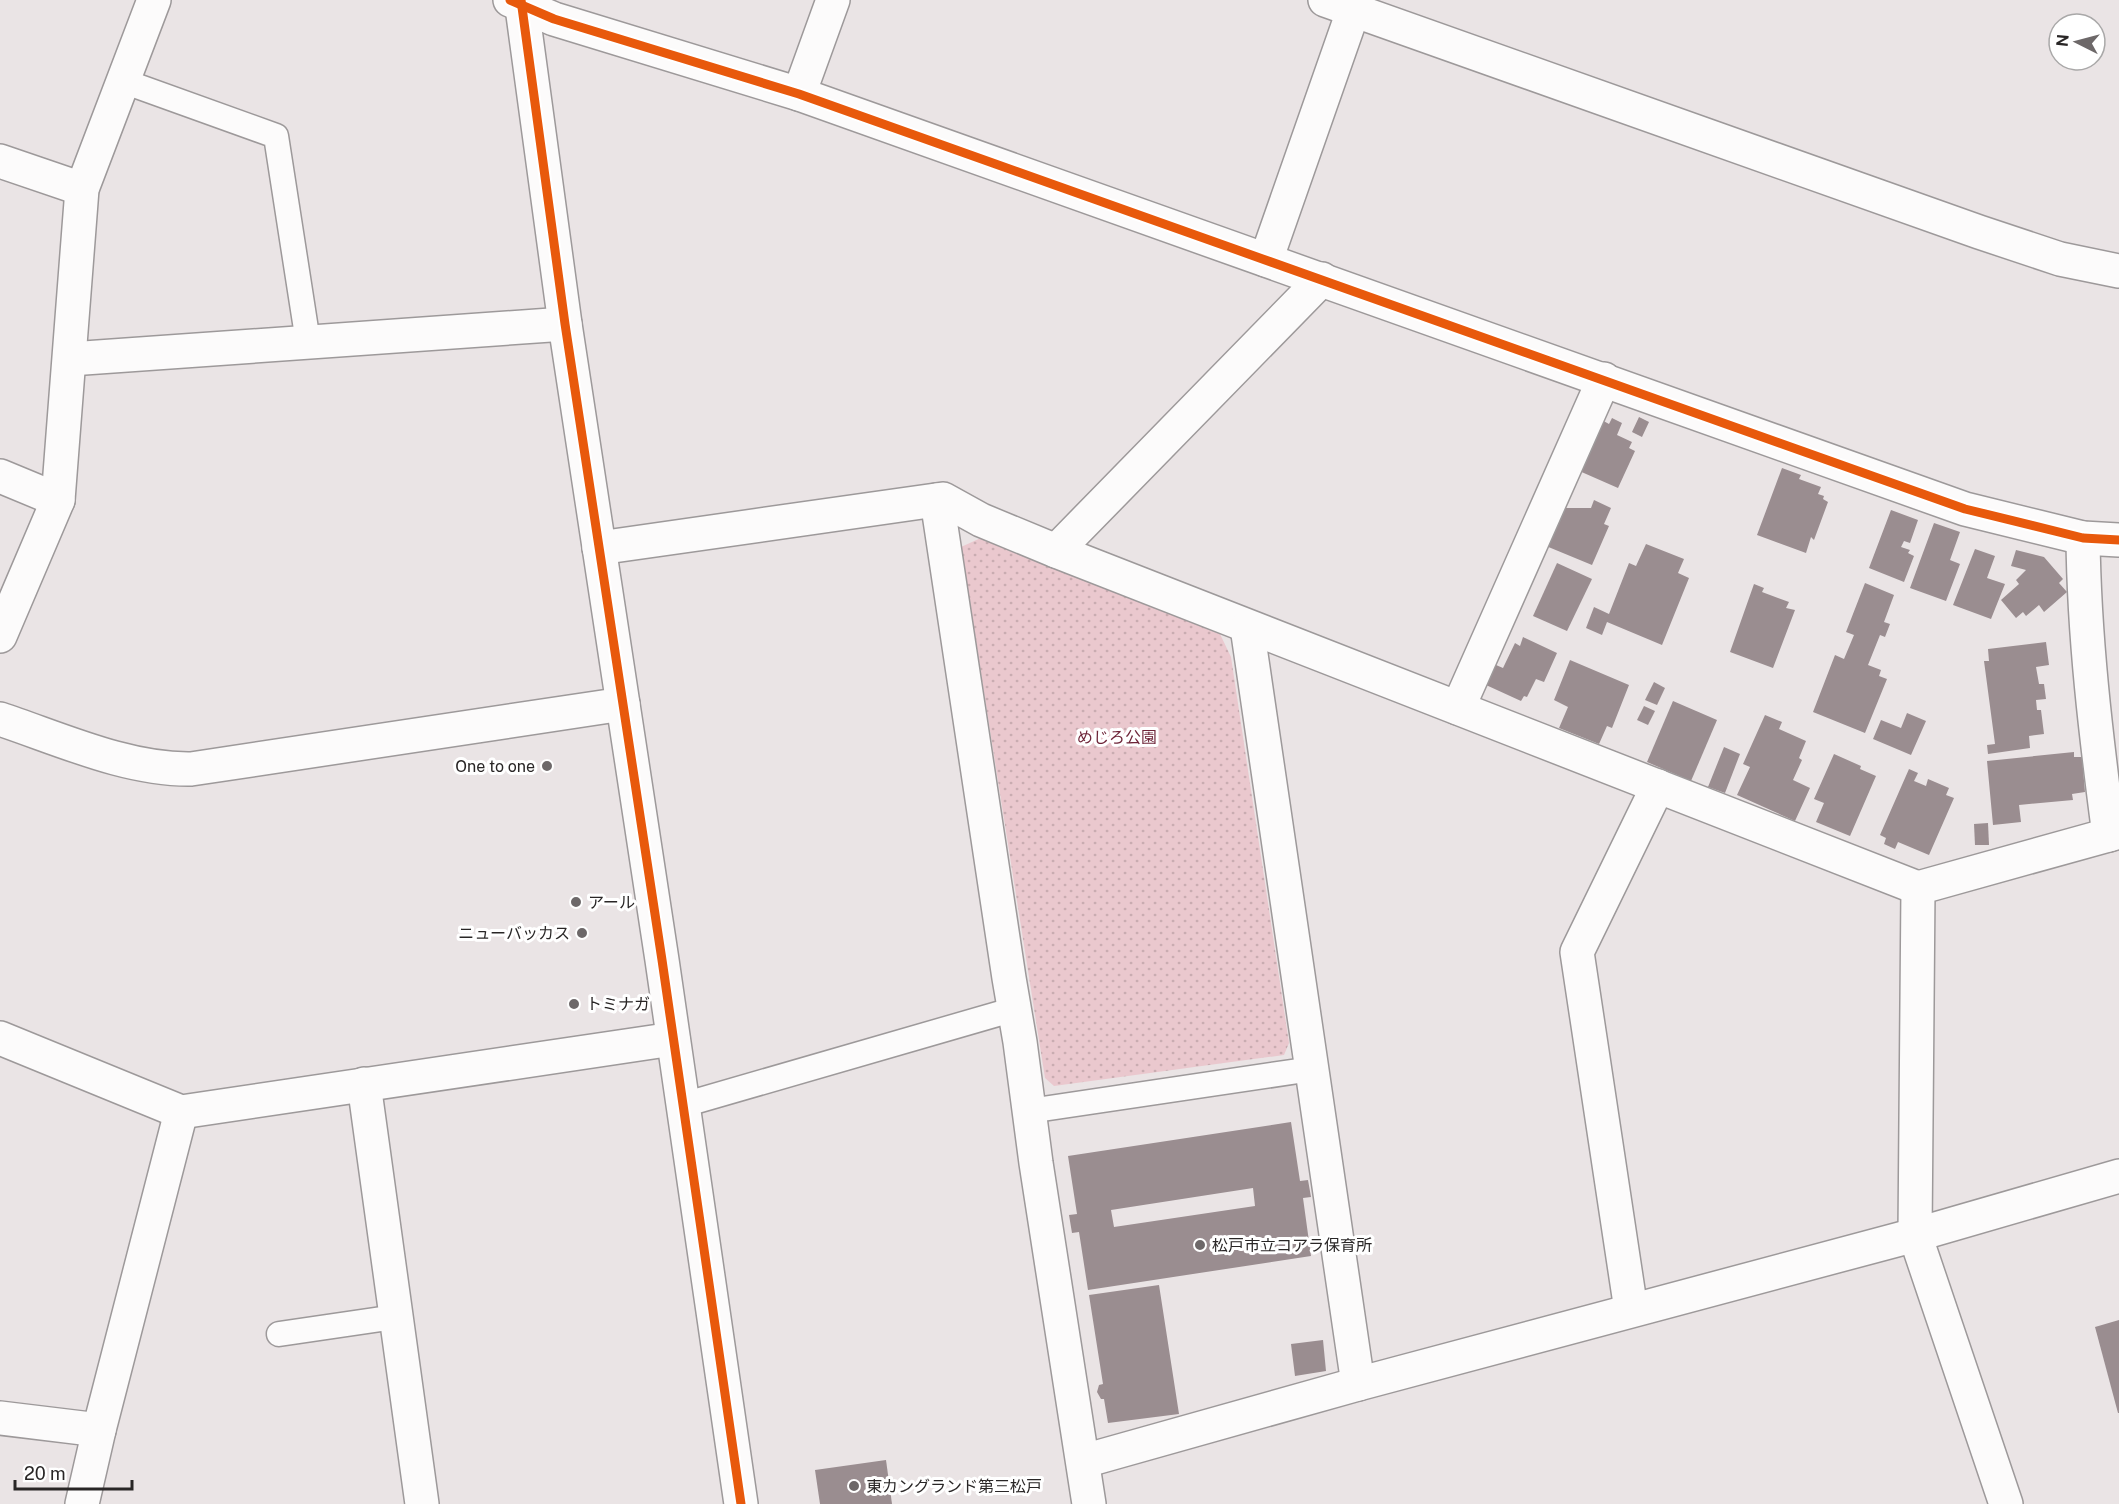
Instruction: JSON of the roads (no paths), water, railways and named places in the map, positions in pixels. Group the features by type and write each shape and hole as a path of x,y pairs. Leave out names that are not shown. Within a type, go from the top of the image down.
{"street":[{"path":"0,636 58,500 82,189 154,0"},
{"path":"799,94 832,0"},
{"path":"517,1 554,19 799,94 1965,508 2083,538 2119,540"},
{"path":"517,1 741,1504"},
{"path":"1266,260 1345,3 1989,235 2060,259 2119,271"},
{"path":"0,160 82,189"},
{"path":"1056,551 1322,279"},
{"path":"70,359 565,324"},
{"path":"1458,708 1604,379"},
{"path":"0,476 58,500"},
{"path":"599,548 943,499 981,520 1056,551 1918,888 2114,833 2097,743 2085,612 2083,538"},
{"path":"938,500 1089,1504"},
{"path":"1247,627 1358,1384"},
{"path":"0,719 121,760 172,769 190,769 623,704"},
{"path":"1631,1310 1577,952 1658,786"},
{"path":"1918,888 1915,1235 2006,1504"},
{"path":"0,1038 181,1112 673,1039"},
{"path":"364,1084 422,1504"},
{"path":"82,1504 181,1112"},
{"path":"1084,1461 1358,1384 1915,1235 2119,1176"},
{"path":"0,1419 99,1430"}],"lane":[{"path":"123,81 276,136 308,342"},
{"path":"683,1105 1015,1009"},
{"path":"1029,1111 1312,1069"},
{"path":"279,1334 395,1317"}],"place":[{"name":"One to one","path":"547,766"},
{"name":"アール","path":"576,902"},
{"name":"ニューバッカス","path":"582,933"},
{"name":"トミナガ","path":"574,1004"},
{"name":"松戸市立コアラ保育所","path":"1200,1245"},
{"name":"東カングランド第三松戸","path":"854,1486"}],"park label":[{"name":"めじろ公園","path":"1117,737"}]}
